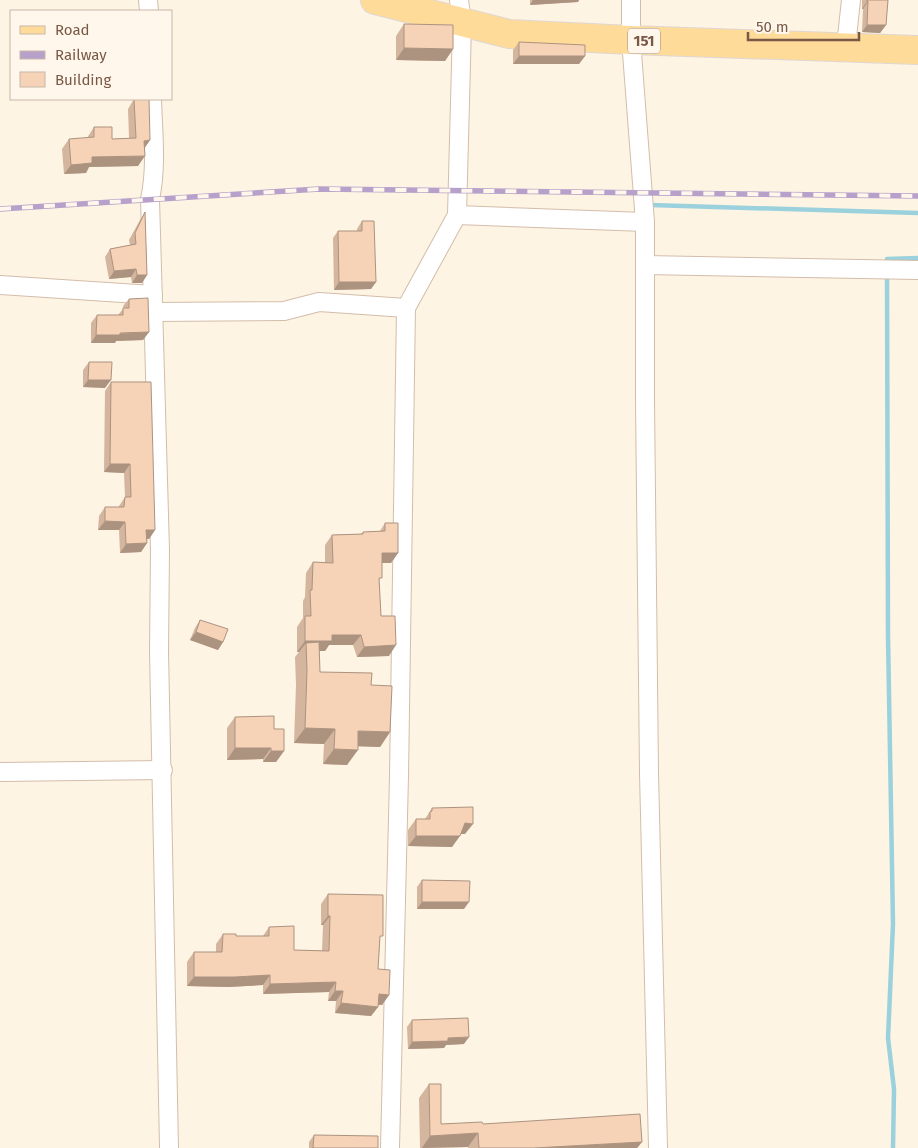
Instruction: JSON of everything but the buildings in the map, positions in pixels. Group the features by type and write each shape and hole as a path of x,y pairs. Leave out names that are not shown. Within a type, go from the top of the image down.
{"main road":[{"name":"151","path":"375,0 460,11 509,34 918,50"}],"street":[{"path":"631,0 631,40 645,222 649,773 658,1148"},
{"path":"846,46 851,0"},
{"path":"390,1148 399,766 406,308 457,215 460,11"},
{"path":"152,100 154,162 153,188 150,200 160,550 159,651 163,770 169,1148"},
{"path":"457,215 645,222"},
{"path":"645,265 918,270"},
{"path":"0,284 153,303 284,311 319,302 406,308"},
{"path":"0,772 163,770"}],"waterway":[{"path":"650,205 918,213"},
{"path":"887,265 887,259 918,258"},
{"path":"887,272 888,636 893,924 888,1038 894,1089 893,1148"}],"railway":[{"path":"0,209 319,189 918,196"}]}
